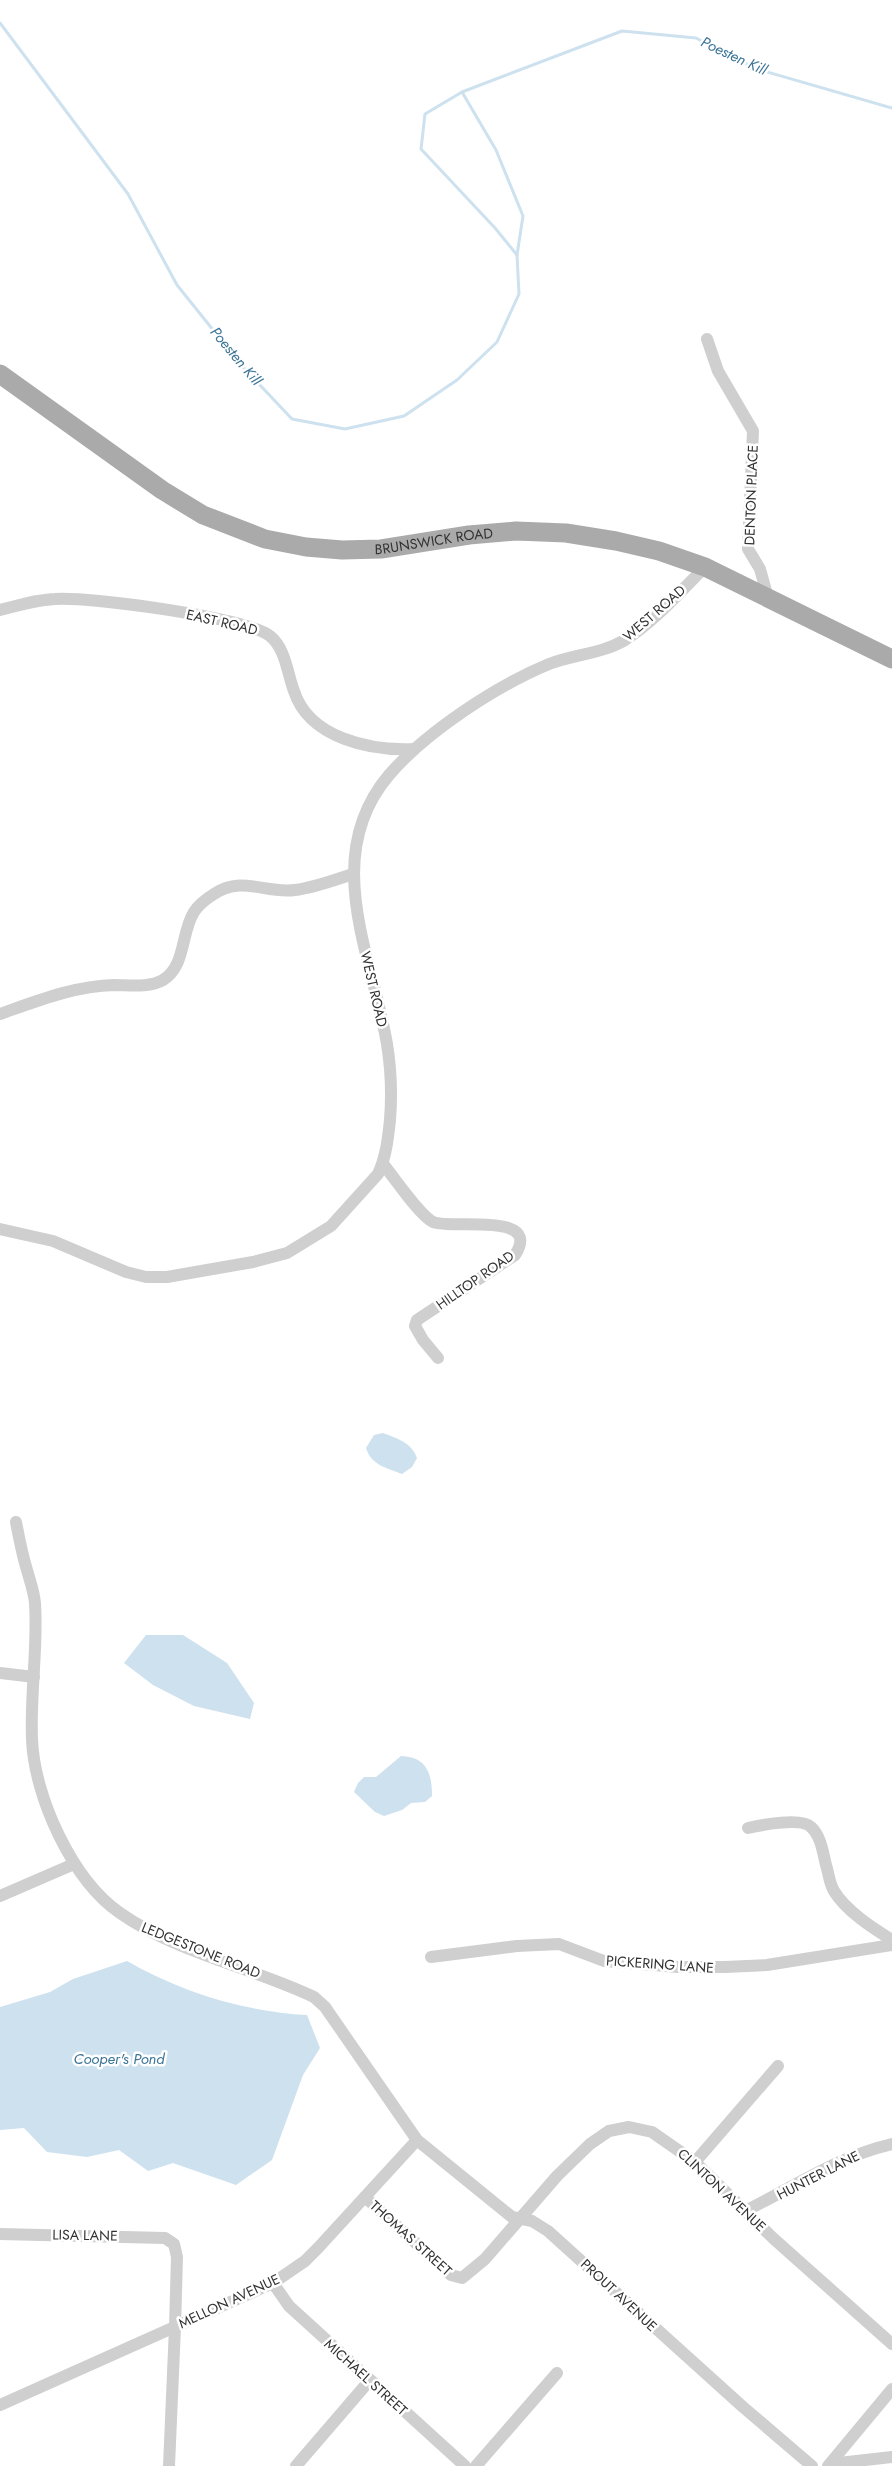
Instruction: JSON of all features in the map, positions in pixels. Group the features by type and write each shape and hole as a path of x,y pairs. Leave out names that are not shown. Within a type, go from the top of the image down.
{"main road":[{"name":"BRUNSWICK ROAD","path":"0,374 162,490 203,515 265,539 306,547 342,550 381,549 469,535 507,532 566,533 616,540 659,551 705,567 892,659"}],"street":[{"name":"DENTON PLACE","path":"707,338 722,379 753,431 748,549 760,569 768,598"},
{"name":"WEST ROAD","path":"0,1229 53,1241 126,1272 146,1277 176,1276 253,1262 287,1253 315,1238 331,1226 378,1174 383,1164 391,1105 390,1072 381,1017 355,911 354,874 356,849 370,803 388,776 414,749 455,718 516,680 551,664 602,652 626,639 668,604 705,567"},
{"name":"EAST ROAD","path":"0,610 40,600 90,599 169,610 244,625 263,631 280,647 298,701 308,716 321,728 374,747 397,750 414,749"},
{"path":"0,1014 71,991 102,986 151,985 163,980 172,972 181,954 194,912 204,901 224,888 234,885 283,891 297,890 354,874"},
{"name":"HILLTOP ROAD","path":"383,1164 425,1215 434,1222 452,1225 506,1226 515,1229 520,1236 520,1247 515,1255 417,1320 415,1326 423,1340 438,1358"},
{"name":"LEDGESTONE ROAD","path":"16,1522 19,1544 35,1600 36,1636 32,1740 38,1777 56,1830 74,1864 105,1900 132,1921 173,1941 314,1997 325,2007 417,2140"},
{"path":"0,1673 34,1677"},
{"path":"748,1828 793,1822 807,1823 818,1837 831,1884 837,1895 860,1917 892,1940"},
{"path":"0,1896 74,1864"},
{"name":"PICKERING LANE","path":"431,1957 517,1946 559,1944 604,1961 678,1967 725,1967 767,1965 892,1945"},
{"path":"696,2162 778,2066"},
{"name":"CLINTON AVENUE","path":"457,2278 466,2276 485,2259 557,2176 590,2144 609,2131 629,2127 652,2132 696,2162 745,2211 892,2344"},
{"name":"MELLON AVENUE","path":"0,2405 273,2283 304,2261 417,2140"},
{"name":"PROUT AVENUE","path":"417,2140 512,2217 532,2221 548,2231 812,2466"},
{"name":"HUNTER LANE","path":"745,2211 841,2160 892,2144"},
{"name":"THOMAS STREET","path":"365,2197 457,2278"},
{"name":"LISA LANE","path":"0,2234 132,2236 170,2240 174,2244 177,2257 175,2326"},
{"name":"MICHAEL STREET","path":"273,2283 289,2306 466,2466"},
{"path":"169,2466 175,2326"},
{"path":"476,2466 557,2373"},
{"path":"296,2466 370,2380"},
{"path":"829,2465 892,2389"},
{"path":"829,2465 892,2457"}],"water":[{"path":"383,1433 408,1445 415,1453 417,1458 412,1467 402,1474 385,1468 368,1454 366,1448 374,1435"},
{"path":"146,1635 183,1635 227,1663 254,1703 250,1719 194,1706 153,1685 124,1663"},
{"path":"401,1756 416,1759 426,1767 431,1780 432,1796 425,1802 411,1803 402,1810 384,1816 375,1812 354,1792 358,1783 364,1777 376,1777"},
{"name":"Cooper's Pond","path":"127,1961 191,1991 237,2005 260,2010 307,2015 320,2048 303,2075 272,2160 236,2185 173,2163 148,2171 119,2150 87,2157 47,2152 24,2128 0,2130 0,2007 50,1992 73,1979"}],"waterway":[{"name":"Poesten Kill","path":"0,23 128,194 177,285 242,366 292,419 345,429 404,416 457,380 497,342 519,294 517,255 495,228 421,149 425,114 462,92 622,31 696,38 757,69 892,108"},
{"name":"Poesten Kill","path":"462,92 496,150 523,216 517,255"}]}
